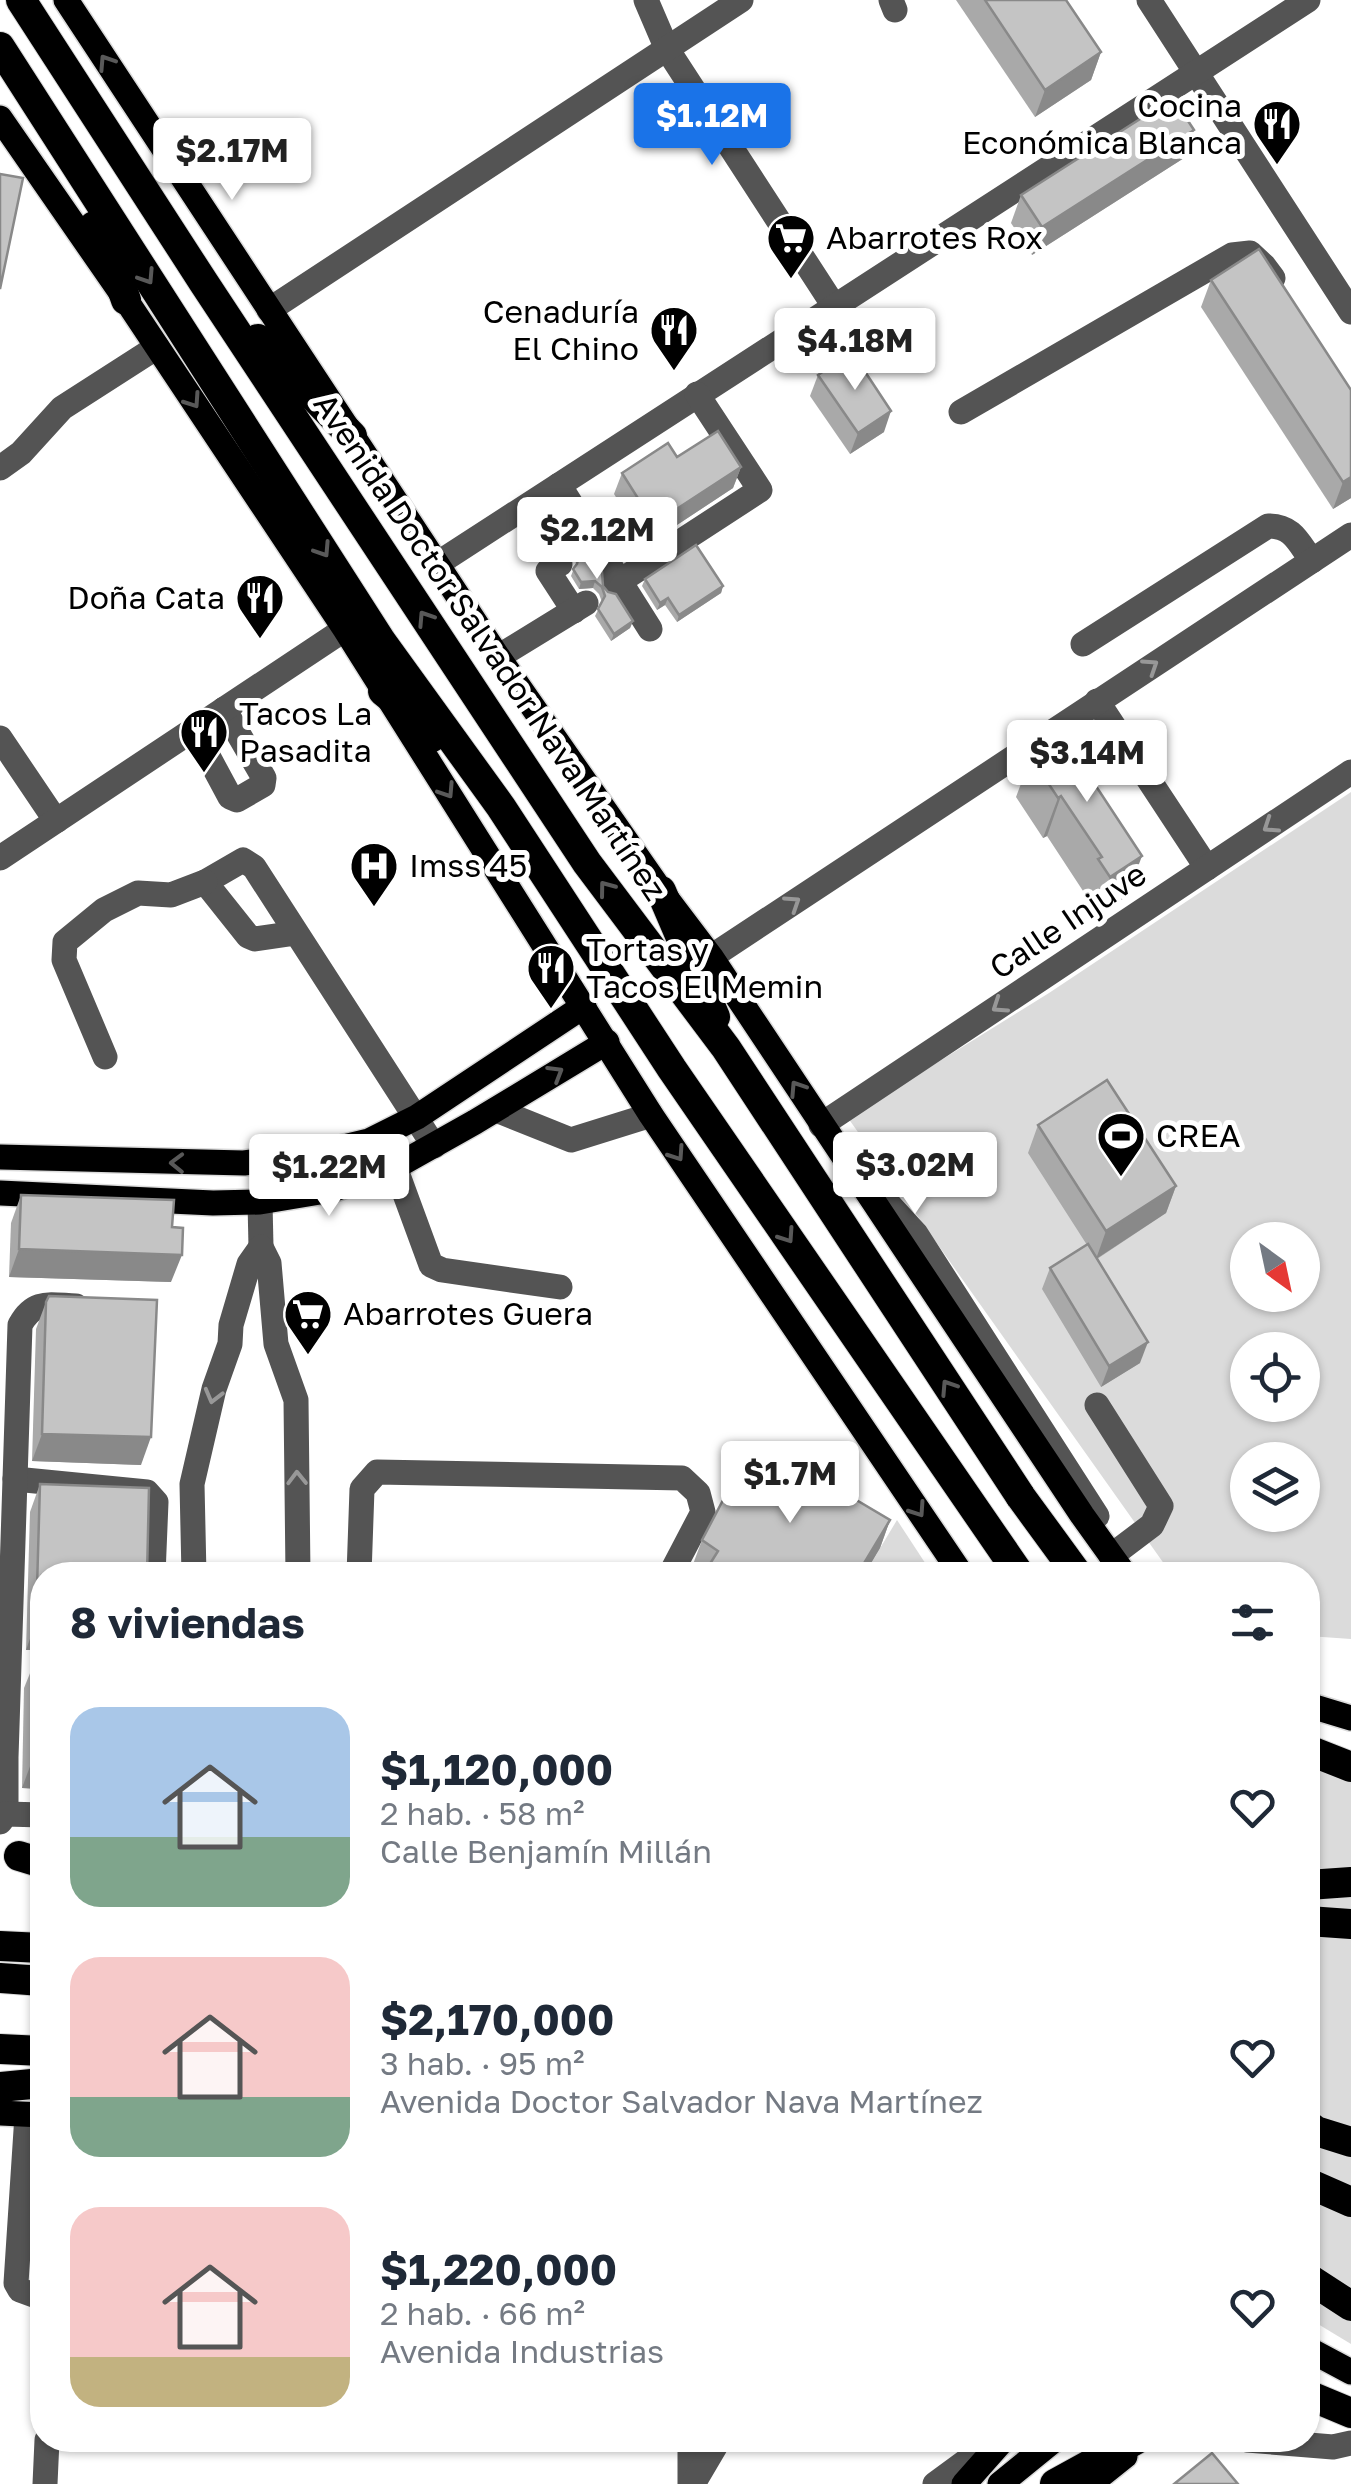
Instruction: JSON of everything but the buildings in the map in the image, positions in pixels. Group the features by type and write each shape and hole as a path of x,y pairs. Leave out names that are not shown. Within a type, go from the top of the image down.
{"highway":[{"name":"Avenida Doctor Salvador Nava Martínez","path":"21,0 588,863 726,1048 1066,1562"},
{"path":"0,48 381,641 501,806 672,1069 1011,1562"},
{"path":"0,80 108,249 126,300"},
{"path":"204,283 352,436"},
{"path":"384,691 415,717 469,782 501,806"},
{"path":"661,891 712,1006 726,1048"},
{"path":"1320,1755 1351,1767"},
{"path":"1320,1884 1351,1882"},
{"path":"1320,1922 1351,1924"},
{"path":"0,1946 30,1947"},
{"path":"0,1978 30,1980"},
{"path":"0,2049 30,2050"},
{"path":"0,2087 30,2084"},
{"path":"1320,2132 1351,2142"},
{"path":"1320,2182 1351,2182"},
{"path":"1320,2188 1351,2202"},
{"path":"1320,2286 1351,2306"},
{"path":"1320,2400 1351,2413"},
{"path":"1320,2417 1351,2423"},
{"path":"1054,2484 1114,2452"}],"main road":[{"name":"Avenida Doctor Salvador Nava Martínez","path":"72,2 498,657 711,957 1119,1561"},
{"path":"0,118 126,300 384,691 651,1114 953,1562"},
{"path":"0,1157 244,1164 368,1141 417,1117 584,1006"},
{"path":"0,1193 213,1204 260,1202 332,1190 395,1168 607,1042"},
{"path":"0,1169 58,1160"},
{"path":"1078,1562 1087,1512"},
{"path":"1320,1709 1351,1718"},
{"path":"0,2113 30,2115"},
{"path":"964,2484 992,2452"},
{"path":"1000,2484 1039,2452"},
{"path":"1090,2484 1130,2452"}],"street":[{"path":"646,0 667,49 834,306"},
{"path":"269,310 742,0"},
{"path":"1150,0 1351,312"},
{"path":"437,564 1308,0"},
{"path":"960,412 1232,256 1250,254 1264,266 1286,298"},
{"path":"0,468 21,453 62,408 156,347"},
{"path":"617,584 760,490 696,394"},
{"path":"559,485 591,544 650,629"},
{"path":"1084,644 1268,526 1289,530 1312,561"},
{"path":"711,957 1351,536"},
{"path":"498,657 580,607 548,571 560,564"},
{"path":"0,858 344,630"},
{"path":"1097,702 1207,868"},
{"path":"194,730 230,797 237,800 263,785 264,778 224,709"},
{"path":"0,738 56,821"},
{"name":"Calle Injuve","path":"827,1134 1351,772"},
{"path":"105,1058 64,960 64,942 104,910 138,893 172,895 205,882 242,860 249,863 296,933 434,1146"},
{"path":"205,882 248,936 255,939 296,933"},
{"path":"496,1110 571,1140 651,1114"},
{"path":"395,1168 431,1265 442,1270 560,1287"},
{"path":"260,1202 260,1247 269,1263 276,1344 296,1400 298,1562"},
{"path":"194,1562 192,1484 214,1389 230,1344 231,1325 249,1264 260,1247"},
{"path":"30,1816 3,1818 17,1667 15,1479 20,1325 27,1312 38,1305 93,1306"},
{"path":"230,1344 276,1344"},
{"path":"1097,1405 1161,1506 1152,1525 1119,1561"},
{"path":"359,1562 362,1489 377,1472 682,1478 698,1493 703,1512 677,1562"},
{"path":"15,1479 152,1495 156,1502 153,1562"},
{"path":"30,2159 16,2282 20,2290 30,2294"},
{"path":"1320,2446 1351,2442"},
{"path":"45,2484 46,2452"},
{"path":"691,2452 692,2484"},
{"path":"692,2484 711,2452"},
{"path":"935,2484 979,2452"}],"shaded area":[{"name":"CREA","path":"1351,792 1351,1639 1320,1637 1320,1562 1163,1562 848,1118 1049,993"},
{"path":"897,1520 924,1562 872,1562"},
{"path":"1320,1744 1351,1751 1351,2344 1320,2325"}],"place":[{"name":"Cocina Económica Blanca","path":"1277,166"},
{"name":"Abarrotes Rox","path":"791,280"},
{"name":"Cenaduría El Chino","path":"674,372"},
{"name":"Doña Cata","path":"260,640"},
{"name":"Tacos La Pasadita","path":"204,774"},
{"name":"Imss 45","path":"374,908"},
{"name":"Tortas y Tacos El Memin","path":"551,1010"},
{"name":"CREA","path":"1121,1178"},
{"name":"Abarrotes Guera","path":"308,1356"}]}
